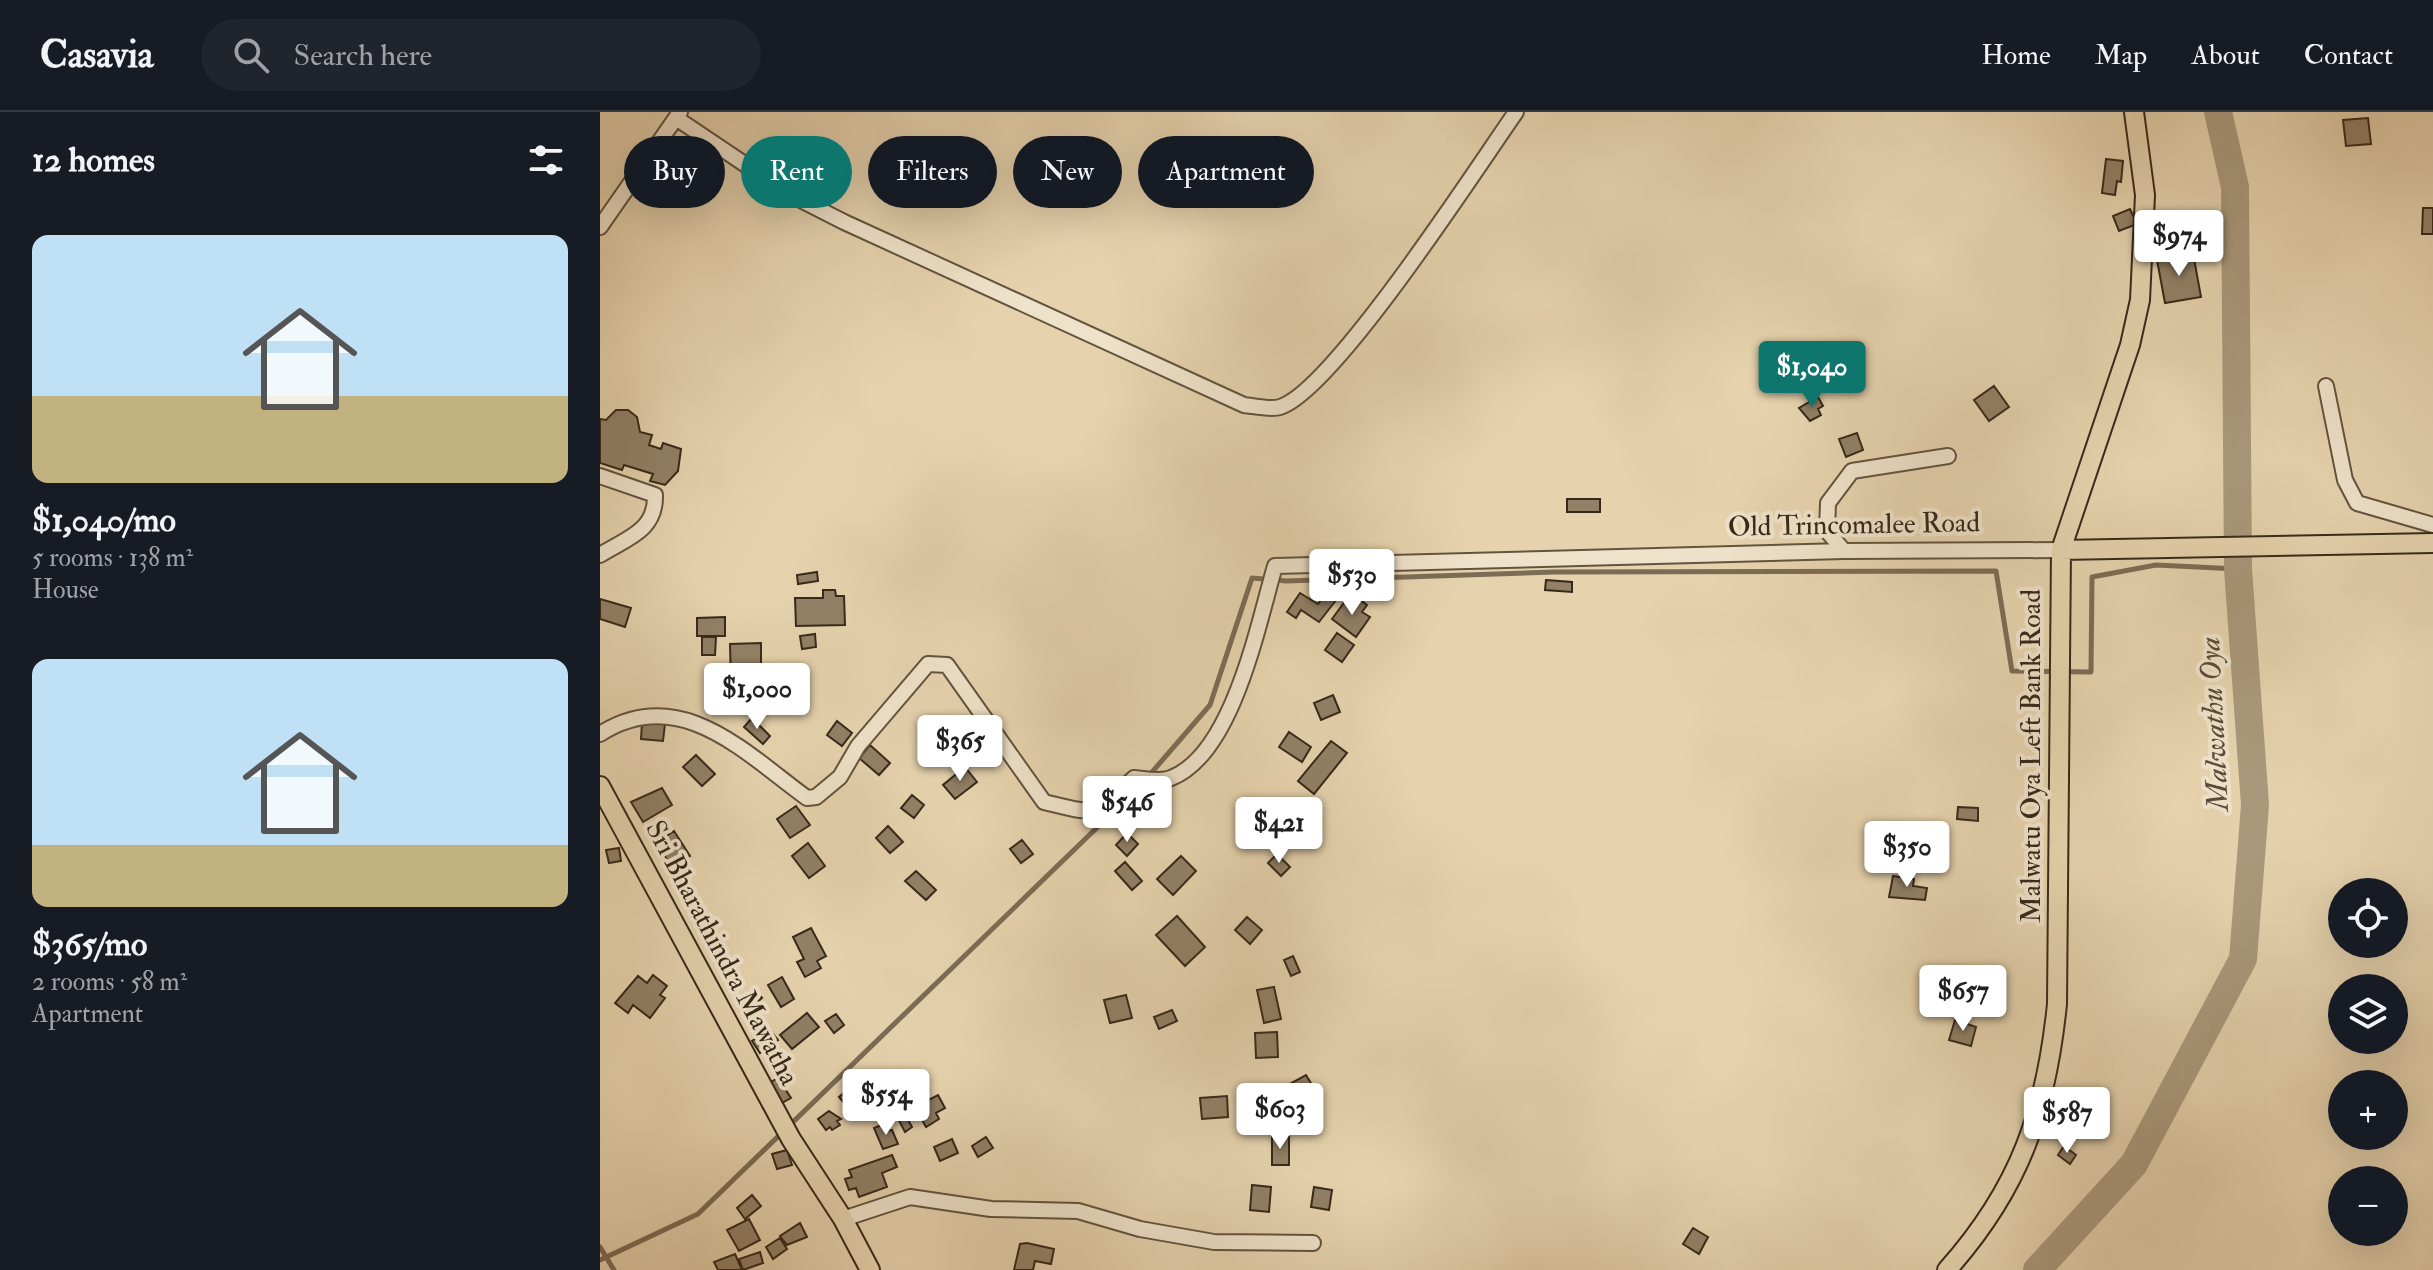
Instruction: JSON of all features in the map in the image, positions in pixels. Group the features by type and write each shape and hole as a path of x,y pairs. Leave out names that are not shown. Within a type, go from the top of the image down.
{"main road":[{"name":"Malwatu Oya Left Bank Road","path":"1947,1270 1987,1220 2021,1163 2052,1048 2057,1004 2061,550 2130,345 2140,300 2145,195 2134,112"},
{"name":"Old Trincomalee Road","path":"2061,550 2433,543"},
{"name":"Sri Bharathindra Mawatha","path":"600,786 777,1114 843,1219 870,1270"}],"street":[{"path":"600,227 678,115 789,194 844,222 1244,405 1279,407 1302,394 1366,324 1516,112"},
{"path":"2326,386 2345,480 2357,503 2433,525"},
{"path":"1844,551 1827,531 1828,503 1852,471 1948,456"},
{"path":"600,476 655,495 655,513 646,526 600,555"},
{"name":"Old Trincomalee Road","path":"600,734 628,720 661,714 708,726 807,798 816,797 840,777 858,746 928,664 947,665 1044,802 1090,813 1102,808 1134,778 1170,779 1195,762 1213,738 1242,680 1275,566 1844,551 2061,550"},
{"path":"843,1219 910,1197 991,1209 1078,1211 1140,1229 1214,1242 1313,1243"}],"building":[{"path":"2368,118 2371,144 2346,146 2343,120"},
{"path":"2106,159 2123,161 2121,182 2117,181 2115,195 2102,193"},
{"path":"2423,208 2433,208 2433,234 2422,234"},
{"path":"2130,209 2137,224 2119,231 2113,216"},
{"path":"2193,253 2201,297 2165,303 2157,260"},
{"path":"1994,386 2009,407 1989,421 1974,400"},
{"path":"1818,397 1823,406 1818,409 1821,415 1810,421 1799,408"},
{"path":"616,410 628,410 637,417 640,432 652,435 649,445 661,449 663,443 681,449 678,471 665,485 650,481 653,474 624,465 622,470 600,463 600,419 606,420"},
{"path":"1857,433 1863,450 1846,457 1839,439"},
{"path":"1567,499 1600,499 1600,512 1567,512"},
{"path":"817,572 818,581 798,584 797,575"},
{"path":"1546,580 1572,582 1572,592 1545,590"},
{"path":"1330,588 1340,595 1319,622 1301,610 1296,618 1287,612 1300,593 1318,604"},
{"path":"823,590 835,590 836,596 844,596 845,625 796,626 795,598 823,598"},
{"path":"1358,598 1367,605 1362,612 1370,617 1356,637 1332,619 1346,600 1353,605"},
{"path":"600,599 631,608 625,627 600,619"},
{"path":"725,617 725,636 697,636 697,618"},
{"path":"1337,633 1354,645 1342,662 1325,650"},
{"path":"815,634 816,647 802,649 800,636"},
{"path":"702,637 716,637 715,655 702,655"},
{"path":"761,643 761,683 731,684 730,644"},
{"path":"1333,695 1340,712 1321,720 1314,703"},
{"path":"752,718 770,736 763,744 744,727"},
{"path":"837,721 852,733 842,746 827,735"},
{"path":"642,723 665,724 663,741 641,739"},
{"path":"939,730 949,742 937,753 927,740"},
{"path":"1289,732 1311,747 1302,762 1279,747"},
{"path":"1331,741 1347,753 1314,794 1298,781"},
{"path":"870,745 890,763 879,775 859,758"},
{"path":"696,755 715,774 702,786 683,767"},
{"path":"965,767 977,782 955,799 943,785"},
{"path":"662,788 672,805 643,822 631,802"},
{"path":"912,795 924,805 914,818 901,808"},
{"path":"796,806 810,825 790,838 777,819"},
{"path":"1958,807 1978,808 1978,821 1957,819"},
{"path":"888,826 903,842 890,853 876,838"},
{"path":"674,831 690,856 672,867 656,843"},
{"path":"1127,833 1138,844 1127,856 1116,845"},
{"path":"1022,840 1033,854 1021,863 1010,849"},
{"path":"808,843 825,866 809,878 792,856"},
{"path":"619,848 621,861 609,863 606,850"},
{"path":"1277,854 1290,867 1281,876 1268,863"},
{"path":"1181,856 1196,871 1173,895 1157,879"},
{"path":"1125,862 1142,881 1132,890 1115,871"},
{"path":"916,871 936,890 926,900 905,881"},
{"path":"1893,876 1914,879 1913,886 1927,888 1925,900 1889,897"},
{"path":"1177,916 1205,947 1185,966 1156,935"},
{"path":"1247,917 1262,930 1250,944 1235,930"},
{"path":"811,928 826,956 817,961 821,968 805,977 797,962 804,959 793,937"},
{"path":"1293,956 1300,972 1291,976 1284,960"},
{"path":"653,975 667,986 660,995 665,998 650,1018 633,1005 628,1013 615,1003 638,976 647,983"},
{"path":"782,977 794,999 781,1007 768,985"},
{"path":"1274,987 1281,1019 1264,1023 1257,990"},
{"path":"754,989 762,998 747,1011 739,1002"},
{"path":"1126,995 1132,1018 1110,1023 1104,1000"},
{"path":"1172,1010 1177,1021 1159,1029 1154,1017"},
{"path":"807,1013 819,1027 792,1049 780,1035"},
{"path":"836,1014 844,1025 834,1033 825,1021"},
{"path":"1955,1020 1976,1027 1971,1046 1949,1040"},
{"path":"769,1029 778,1040 760,1053 752,1041"},
{"path":"1277,1032 1278,1057 1256,1058 1255,1033"},
{"path":"1306,1075 1321,1100 1292,1117 1277,1091"},
{"path":"778,1078 791,1098 782,1103 769,1083"},
{"path":"853,1086 861,1096 848,1108 839,1097"},
{"path":"938,1095 945,1108 936,1113 939,1119 926,1127 915,1107"},
{"path":"1227,1096 1228,1117 1202,1119 1200,1098"},
{"path":"906,1100 913,1115 907,1118 912,1127 905,1132 892,1107"},
{"path":"829,1111 841,1119 837,1121 840,1125 826,1130 818,1119"},
{"path":"884,1124 887,1131 892,1130 898,1144 883,1149 874,1128"},
{"path":"1272,1136 1289,1137 1289,1165 1272,1165"},
{"path":"986,1137 993,1148 978,1157 972,1146"},
{"path":"952,1139 958,1153 940,1161 934,1147"},
{"path":"2064,1146 2076,1155 2070,1164 2058,1155"},
{"path":"787,1150 792,1165 777,1169 772,1154"},
{"path":"892,1155 897,1167 882,1173 887,1187 859,1197 856,1188 849,1190 845,1179 852,1177 849,1170"},
{"path":"1252,1185 1271,1187 1269,1212 1250,1210"},
{"path":"1314,1187 1332,1190 1329,1210 1311,1207"},
{"path":"752,1195 761,1206 745,1219 737,1208"},
{"path":"749,1219 760,1240 739,1251 727,1230"},
{"path":"800,1223 807,1237 787,1245 780,1236"},
{"path":"1693,1228 1708,1237 1699,1254 1683,1244"},
{"path":"780,1238 787,1249 773,1259 766,1247"},
{"path":"1020,1244 1054,1249 1051,1264 1035,1261 1033,1270 1014,1270"},
{"path":"760,1252 763,1263 743,1270 739,1259"},
{"path":"735,1254 742,1270 718,1270 714,1262"}],"waterway":[{"name":"Malwathu Oya","path":"2037,1270 2134,1164 2243,959 2255,805 2238,569 2235,187 2218,112"},
{"path":"600,1260 698,1214 1140,786 1210,705 1252,578 1286,581 1554,572 1996,571 2012,671 2091,672 2092,577 2156,565 2238,569"},
{"path":"600,1247 614,1270"}]}
